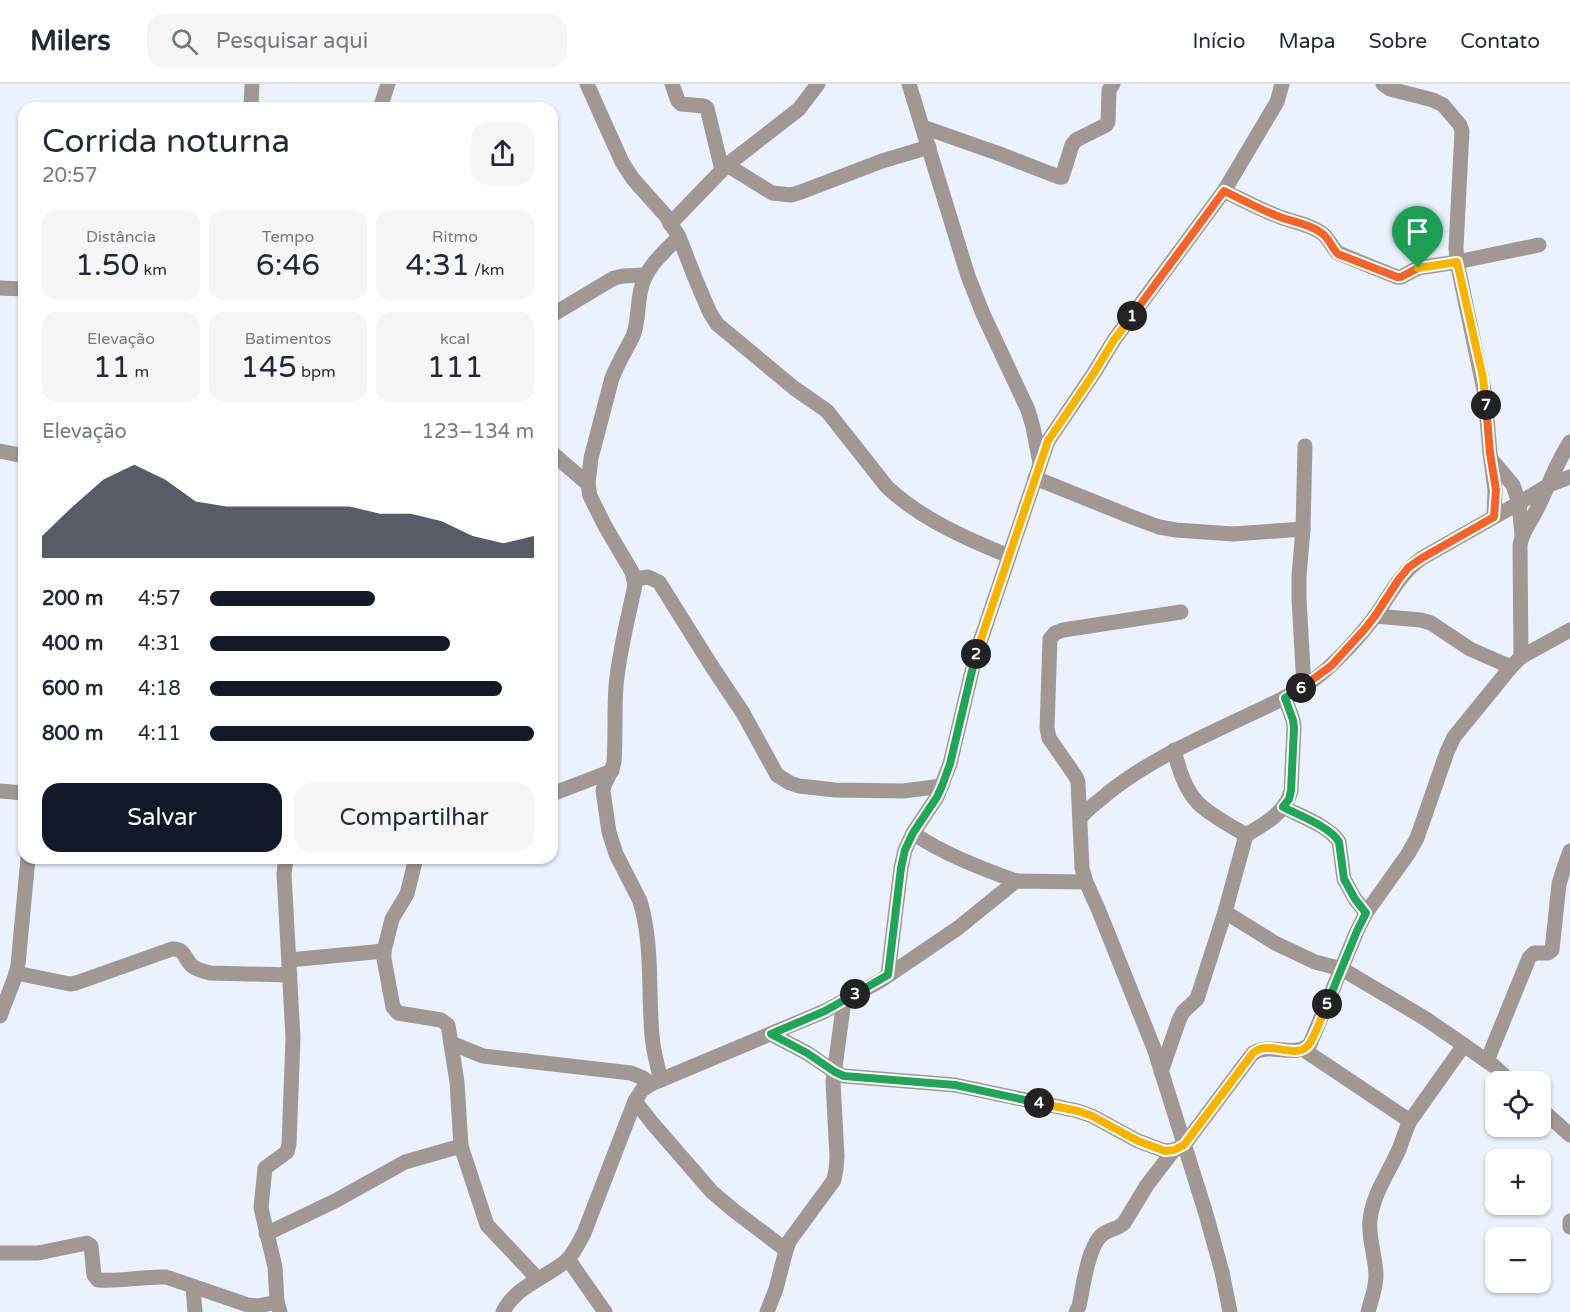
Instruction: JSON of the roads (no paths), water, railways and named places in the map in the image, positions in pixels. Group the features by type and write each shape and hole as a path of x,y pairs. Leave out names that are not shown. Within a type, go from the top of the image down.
{"street":[{"path":"251,102 252,84"},
{"path":"382,102 388,84"},
{"path":"587,84 622,162 633,179 666,216 674,230 717,324 794,388 827,411 897,497 955,533 1009,556"},
{"path":"672,84 681,104 707,108 724,168 772,193 791,195 882,161 929,147"},
{"path":"656,1082 647,932 643,909 616,854 609,832 603,791 614,762 617,673 635,585 632,572 590,496 588,484 591,458 612,378 633,334 645,275 674,230 724,168 799,109 818,84"},
{"path":"909,84 968,276 983,314 1028,410 1040,463"},
{"path":"923,127 1062,177 1072,145 1076,140 1108,122 1109,90 1113,84"},
{"path":"888,975 905,850 913,833 937,797 950,764 976,654 1048,441 1114,340 1224,191 1277,102 1282,84"},
{"path":"1383,84 1390,89 1433,100 1443,105 1460,124 1462,131 1457,262 1483,378 1496,496 1494,517"},
{"path":"1224,191 1281,218 1320,231 1338,254 1397,277 1418,268 1539,245"},
{"path":"558,311 614,278 645,275"},
{"path":"0,288 18,289"},
{"path":"1516,662 1522,536 1570,442"},
{"path":"1304,687 1299,599 1305,446"},
{"path":"0,451 18,455"},
{"path":"558,458 588,484"},
{"path":"1491,459 1513,485 1519,504 1522,536"},
{"path":"1081,817 1116,786 1140,769 1304,687 1331,666 1375,616 1409,567 1549,485 1570,477"},
{"path":"1035,478 1132,518 1176,530 1233,534 1303,529"},
{"path":"634,579 648,577 659,582 743,713 777,775 790,783 835,790 903,791 942,786"},
{"path":"1181,612 1055,633 1050,639 1047,728 1049,738 1077,777 1082,868 1086,882 1111,938 1155,1051 1179,1147 1206,1214 1230,1312"},
{"path":"1375,616 1431,623 1470,649 1516,662"},
{"path":"1080,1310 1089,1259 1100,1237 1124,1223 1148,1185 1253,1053 1266,1048 1304,1050 1310,1044 1366,913 1417,838 1454,737 1516,662 1570,630"},
{"path":"1161,1072 1179,1020 1183,1012 1197,999 1225,912 1246,835 1265,824 1289,799 1294,728 1285,698"},
{"path":"1174,750 1185,784 1198,803 1246,835"},
{"path":"558,792 612,771"},
{"path":"0,791 18,792"},
{"path":"1283,807 1336,837 1339,842 1344,879 1366,913"},
{"path":"913,833 987,870 1016,881 1086,882"},
{"path":"1487,1061 1528,958 1533,953 1548,953 1552,950 1559,884 1570,852"},
{"path":"0,1016 16,972 27,864"},
{"path":"0,1253 38,1252 87,1243 91,1246 94,1275 98,1280 166,1277 248,1305 278,1307 274,1267 261,1208 266,1168 287,1152 289,1144 293,1038 285,864"},
{"path":"415,864 407,894 388,930 384,951 393,1007 398,1013 441,1020 448,1025 457,1082 461,1146 487,1224 538,1279"},
{"path":"503,1312 517,1294 568,1260 577,1247 635,1101 642,1090 844,1001 888,975 958,928 1016,881"},
{"path":"1225,912 1275,943 1315,962 1342,969 1426,1019 1498,1071"},
{"path":"16,972 70,984 177,948 181,950 190,964 198,970 210,973 290,967 384,951"},
{"path":"767,1312 790,1240 834,1180 837,1157 833,1092 844,1001"},
{"path":"771,1034 844,1076 955,1085 1078,1111 1138,1141 1165,1151 1179,1147"},
{"path":"451,1043 483,1056 631,1073 656,1082"},
{"path":"1368,1312 1376,1274 1370,1232 1378,1191 1410,1121 1464,1045"},
{"path":"1304,1050 1410,1121"},
{"path":"635,1101 712,1192 786,1250"},
{"path":"1551,1118 1570,1135"},
{"path":"266,1234 405,1162 461,1146"},
{"path":"1570,1221 1570,1227"},
{"path":"568,1260 605,1312"},
{"path":"193,1287 195,1312"}]}
